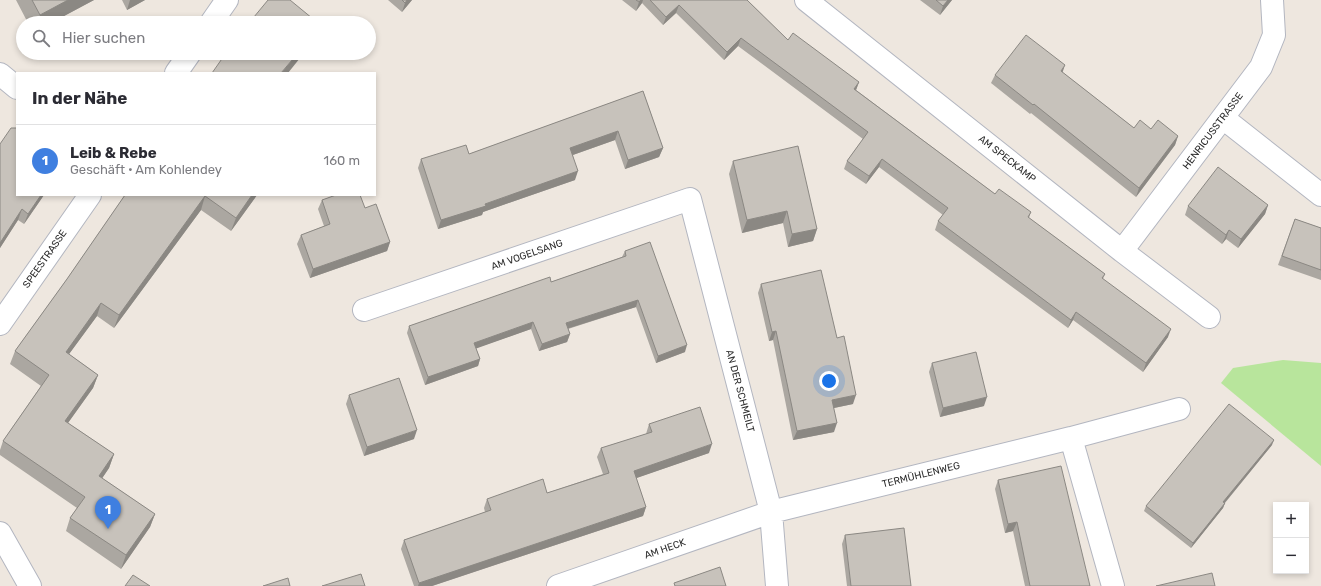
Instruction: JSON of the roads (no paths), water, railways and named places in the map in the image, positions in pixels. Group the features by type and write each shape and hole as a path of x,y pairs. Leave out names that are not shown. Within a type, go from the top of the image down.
{"street":[{"path":"216,16 227,0"},
{"name":"AM SPECKAMP","path":"806,0 1122,251 1209,317"},
{"name":"HENRICUSSTRASSE","path":"1122,251 1261,67 1274,35 1272,0"},
{"path":"177,72 185,60"},
{"path":"0,74 16,87"},
{"path":"1223,118 1321,195"},
{"name":"SPEESTRASSE","path":"0,324 89,196"},
{"name":"AM VOGELSANG","path":"364,310 690,199"},
{"name":"AN DER SCHMEILT","path":"690,199 771,512 777,586"},
{"name":"TERMÜHLENWEG","path":"771,512 1071,438 1179,409"},
{"path":"1071,438 1113,586"},
{"name":"AM HECK","path":"558,586 771,512"},
{"path":"0,532 30,586"}],"place":[{"name":"Leib & Rebe","path":"108,529"}]}
